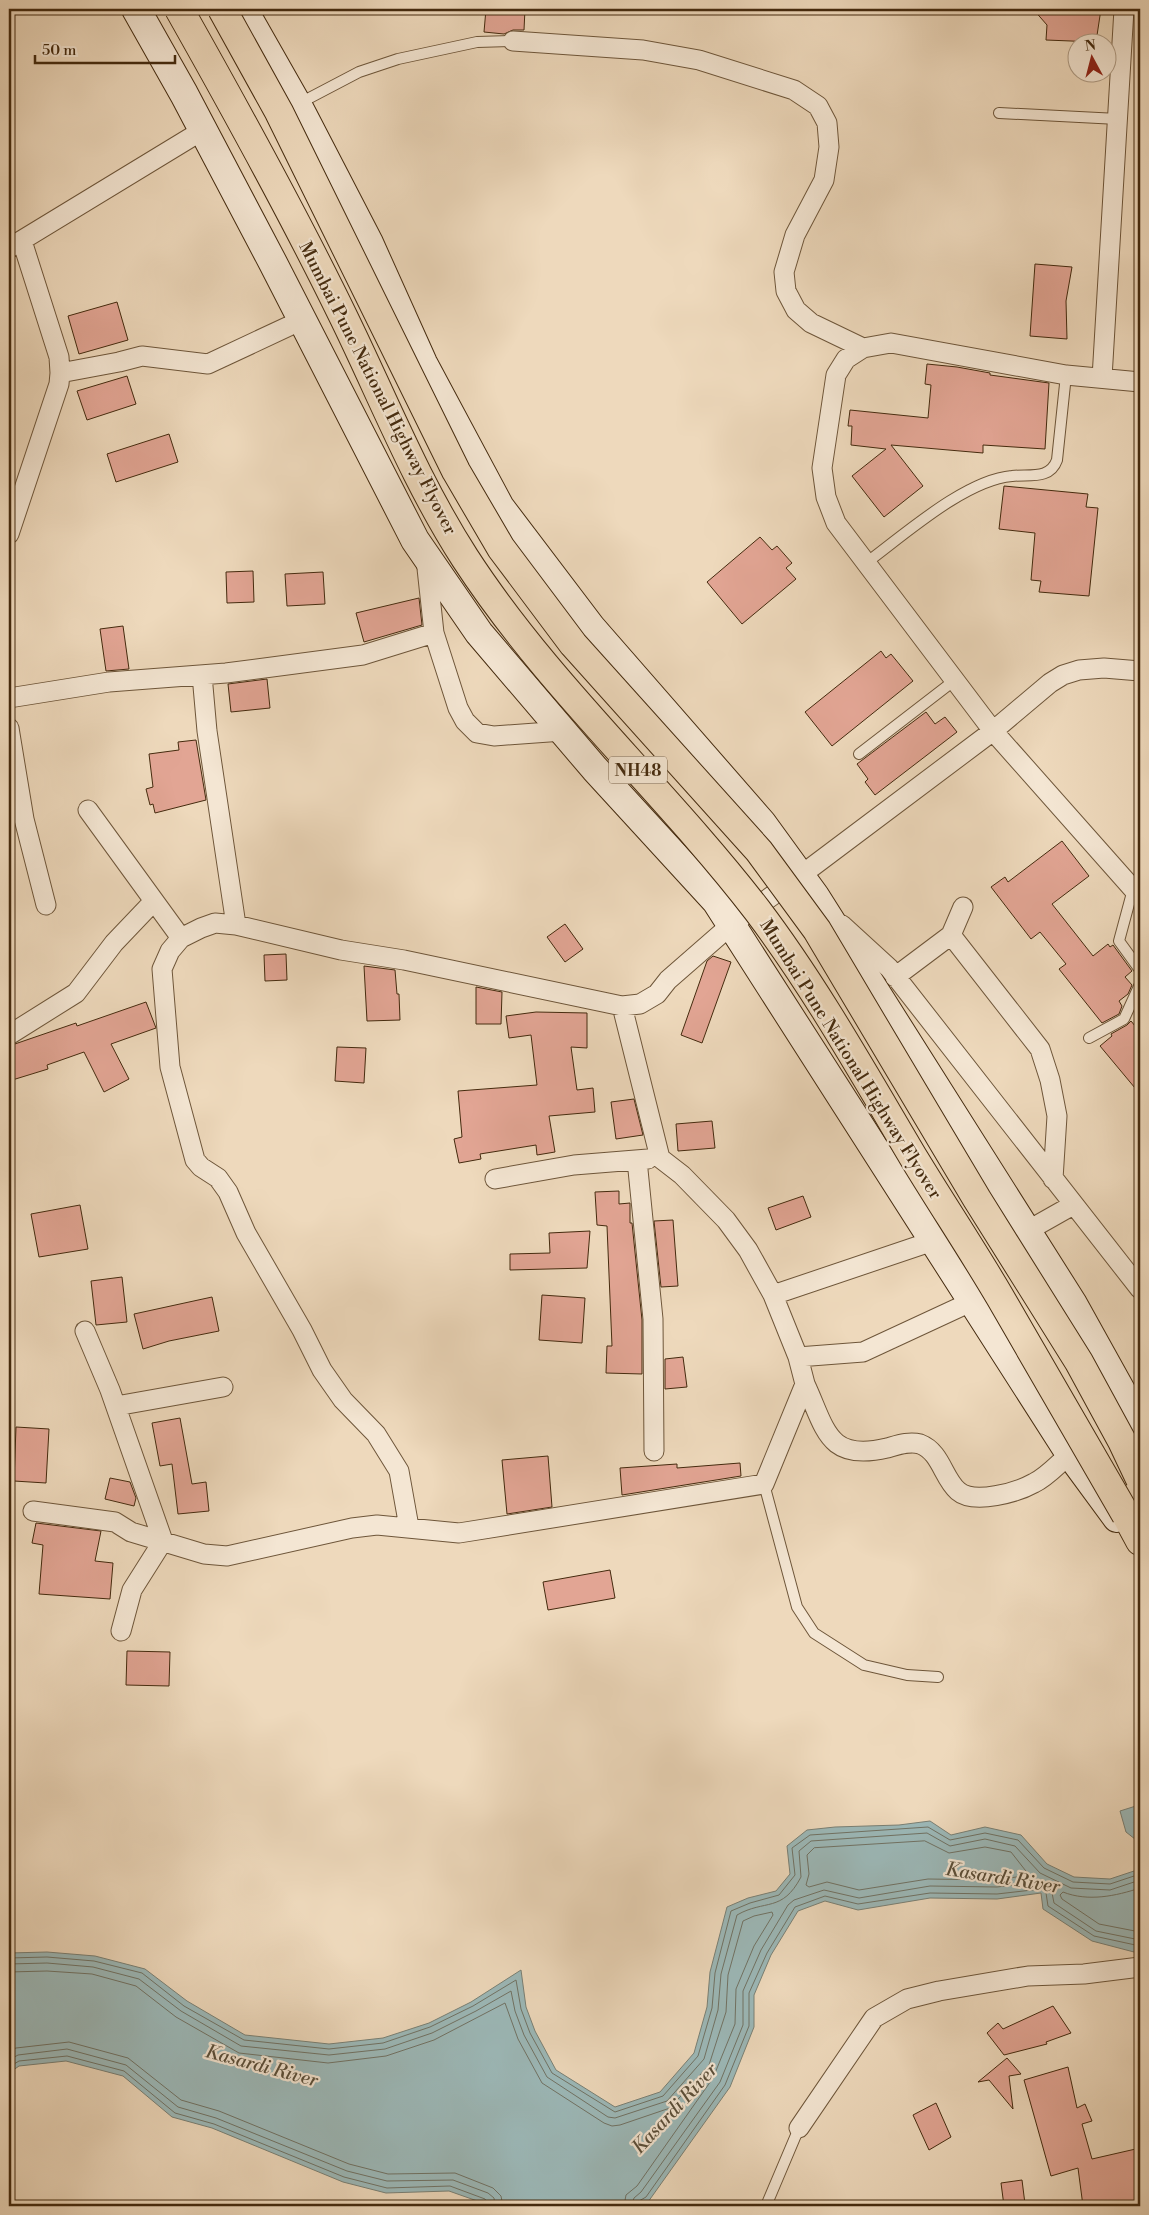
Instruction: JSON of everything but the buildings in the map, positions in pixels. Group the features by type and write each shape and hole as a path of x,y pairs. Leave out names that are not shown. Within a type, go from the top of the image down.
{"highway":[{"name":"Mumbai Pune National Highway Flyover","path":"179,9 238,113 343,316 436,510 463,554 527,642 703,843 758,912 796,966 998,1293 1050,1386 1086,1443 1140,1542"},
{"name":"Mumbai Pune National Highway Flyover","path":"222,9 278,112 456,471 501,548 573,644 759,851 816,930 977,1199 1079,1362 1122,1441 1140,1479"}],"main road":[{"path":"136,9 203,130 415,540 479,633 563,731 716,901 1070,1454 1140,1550"},
{"path":"243,9 297,104 369,243 423,363 500,506 591,627 762,823 823,908 1073,1304 1138,1421 1140,1428"}],"street":[{"path":"1102,378 1124,9"},
{"path":"513,41 643,50 699,60 794,90 818,106 827,123 829,147 824,180 795,235 784,272 786,291 796,310 811,323 863,348"},
{"path":"9,534 59,384 60,373 59,357 15,245 203,130"},
{"path":"60,373 142,356 208,364 302,320"},
{"path":"1137,892 993,731 836,524 826,497 822,468 836,375 846,359 863,348 891,343 1066,375 1140,382"},
{"path":"426,556 434,633 458,708 465,721 478,732 494,736 563,731"},
{"path":"9,698 110,682 202,675 363,655 434,633"},
{"path":"409,1527 399,1471 376,1434 343,1400 322,1370 302,1330 246,1233 228,1192 218,1178 201,1167 195,1160 170,1067 162,968 170,951 181,938 215,923 236,925 341,950 404,960 622,1006 640,1004 657,994 668,980 731,925 800,876 993,731 1050,683 1063,675 1079,670 1104,668 1140,671"},
{"path":"202,675 207,731 236,925"},
{"path":"9,728 24,819 46,905"},
{"path":"88,810 181,938"},
{"path":"9,1036 76,993 114,943 154,901"},
{"path":"895,977 952,935 963,907"},
{"path":"823,908 889,968 1140,1289"},
{"path":"952,935 1040,1049 1050,1080 1057,1116 1053,1179"},
{"path":"622,1006 660,1158 682,1175 726,1220 748,1250 773,1295 798,1357 805,1384 830,1438 843,1450 868,1453 910,1442 922,1445 935,1455 958,1491 969,1496 984,1497 1005,1494 1035,1483 1070,1454"},
{"path":"495,1179 574,1166 660,1158"},
{"path":"637,1160 653,1319 654,1451"},
{"path":"1027,1232 1073,1204"},
{"path":"773,1295 933,1240"},
{"path":"798,1357 863,1352 973,1301"},
{"path":"85,1331 116,1406 163,1541"},
{"path":"33,1511 115,1522 131,1532 204,1554 227,1556 352,1528 377,1525 459,1533 764,1484 805,1384"},
{"path":"116,1406 223,1387"},
{"path":"121,1631 132,1590 163,1541"},
{"path":"799,2128 874,2018 907,1999 939,1991 1028,1976 1084,1974 1140,1967"}],"lane":[{"path":"297,104 360,72 398,59 477,42 513,41"},
{"path":"999,113 1118,119"},
{"path":"866,563 943,505 972,490 995,479 1044,474 1053,469 1058,460 1066,375"},
{"path":"859,754 955,680"},
{"path":"1137,892 1119,941 1140,970"},
{"path":"1089,1038 1124,1019 1140,984"},
{"path":"764,1484 797,1607 814,1633 864,1665 907,1675 938,1677"},
{"path":"766,2206 799,2128"}],"water":[{"path":"1139,1805 1140,1843 1126,1832 1120,1811"},
{"name":"Kasardi River","path":"930,1821 951,1835 985,1827 1021,1835 1047,1864 1074,1877 1110,1879 1140,1869 1140,1951 1134,1952 1092,1941 1043,1909 1041,1893 997,1899 930,1898 858,1910 825,1901 798,1911 771,1955 754,1995 754,2027 730,2087 648,2202 637,2206 486,2206 483,2203 449,2191 386,2193 343,2182 212,2128 172,2117 123,2076 66,2061 19,2066 9,2073 9,1953 47,1952 95,1956 145,1969 187,2001 245,2035 329,2044 383,2038 429,2023 471,2002 521,1970 526,2007 535,2031 556,2070 615,2107 660,2092 694,2053 707,2007 710,1972 727,1907 748,1898 776,1891 790,1874 787,1846 807,1830 899,1825"}]}
